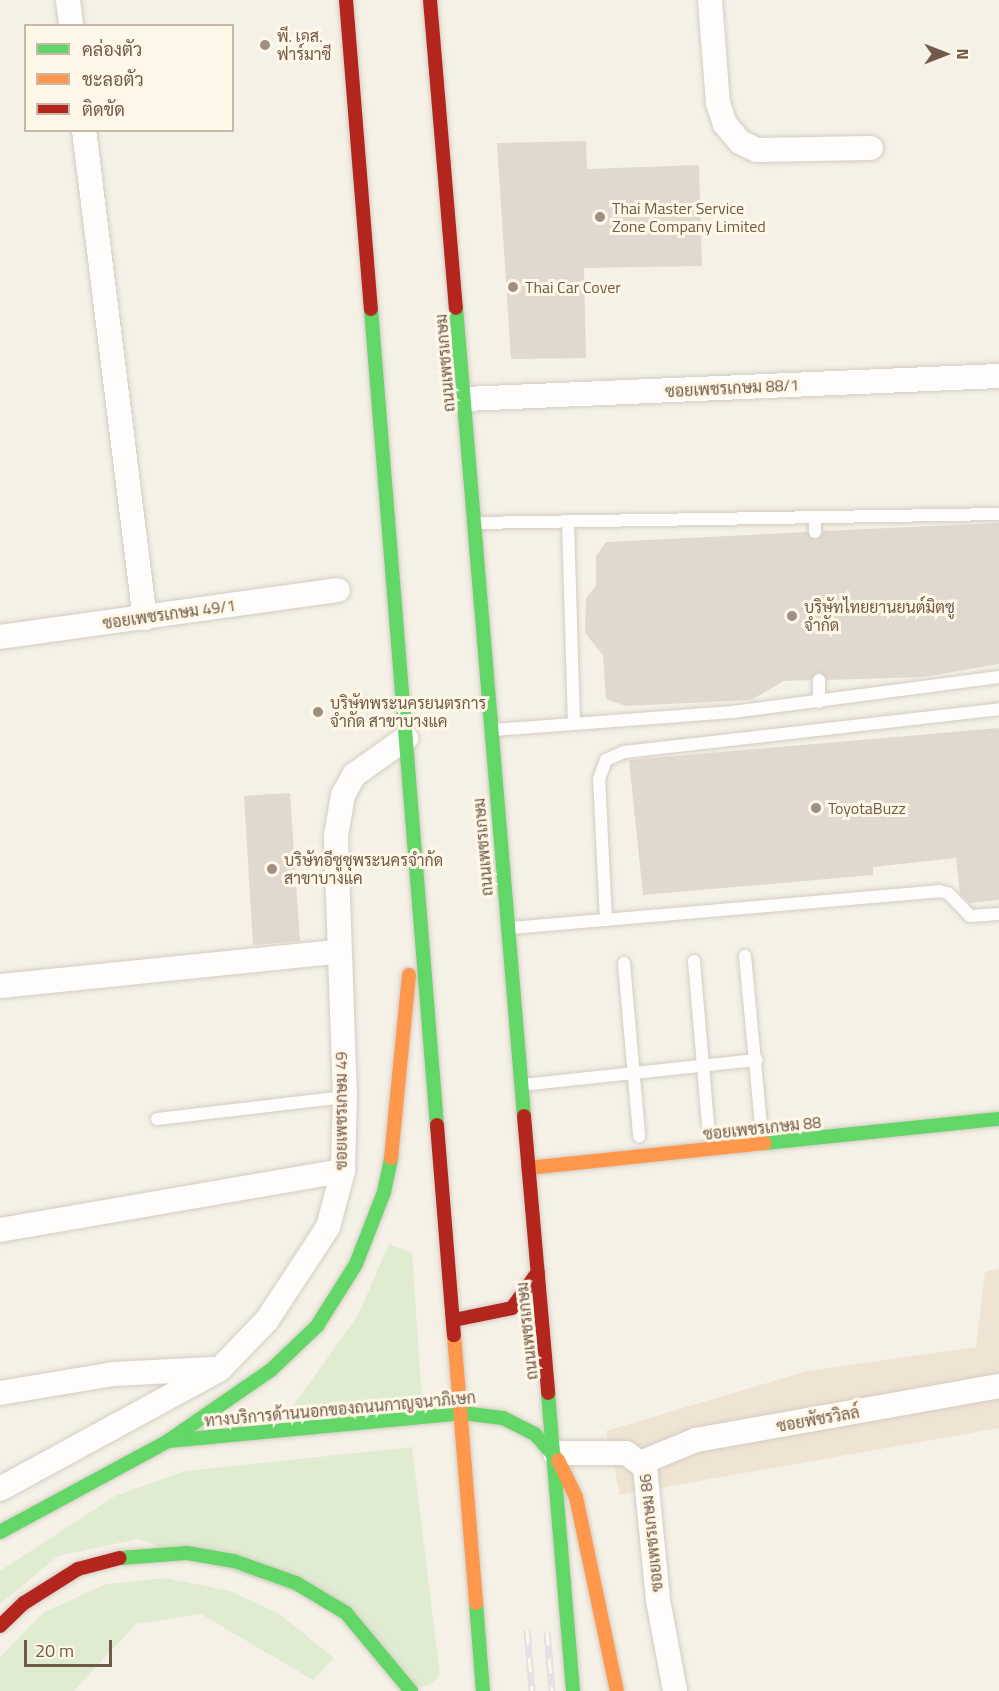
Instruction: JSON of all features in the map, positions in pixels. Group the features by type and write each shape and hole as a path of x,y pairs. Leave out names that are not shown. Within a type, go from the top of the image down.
{"main road":[{"path":"346,0 483,1691"},
{"name":"ถนนเพชรเกษม","path":"430,0 465,399 489,730 555,1453 573,1691"},
{"path":"168,1441 232,1402 272,1370 317,1326 356,1264 384,1192 393,1145 415,854"},
{"name":"ซอยเพชรเกษม 88","path":"528,1168 999,1119"},
{"path":"454,1320 512,1308 538,1272"},
{"name":"ทางบริการด้านนอกของถนนกาญจนาภิเษก","path":"0,1533 168,1441 462,1413 503,1418 535,1434 555,1453 585,1527 617,1691"},
{"path":"0,1626 24,1603 78,1569 131,1555 187,1552 234,1561 296,1583 346,1613 411,1691"}],"street":[{"path":"68,0 71,24"},
{"path":"710,0 718,103 724,124 740,142 757,150 871,148"},
{"path":"84,132 145,618"},
{"name":"ซอยเพชรเกษม 88/1","path":"465,399 999,376"},
{"name":"ซอยเพชรเกษม 49/1","path":"0,637 338,590"},
{"name":"ซอยเพชรเกษม 49","path":"0,1490 220,1369 300,1276 328,1227 343,1171 345,1097 336,952 336,836 343,795 354,775 406,738"},
{"path":"0,986 336,952"},
{"path":"0,1230 343,1171"},
{"path":"0,1393 113,1374 220,1369"},
{"name":"ซอยพัชรวิลล์","path":"640,1463 696,1440 999,1386"},
{"name":"ซอยเพชรเกษม 86","path":"555,1453 626,1453 640,1463 648,1486 658,1600 675,1691"}],"lane":[{"path":"473,523 999,514"},
{"path":"815,518 815,532"},
{"path":"568,522 574,723"},
{"path":"489,730 819,702 999,677"},
{"path":"819,680 819,702"},
{"path":"606,920 599,779 606,760 624,752 999,709"},
{"path":"507,928 939,891 948,893 970,916 999,914"},
{"path":"744,956 757,1060 761,1124"},
{"path":"694,961 708,1124"},
{"path":"624,963 639,1136"},
{"path":"521,1085 757,1060"},
{"path":"157,1119 345,1097"}],"shaded area":[{"path":"999,1269 999,1428 620,1495 606,1431 807,1371 976,1347 985,1272"}],"green space":[{"path":"389,1244 412,1253 422,1399 291,1409 358,1315"},
{"path":"412,1447 440,1675 430,1685 418,1687 355,1613 138,1539 58,1556 0,1604 0,1571 115,1496 186,1471"},
{"path":"165,1578 230,1591 278,1613 334,1658 313,1680 201,1614 136,1624 74,1691 0,1691 0,1657 43,1613 106,1584"}],"building":[{"name":"Thai Master Service Zone Company Limited","path":"586,141 587,169 699,165 702,266 584,268 586,358 511,359 497,143"},
{"name":"บริษัทไทยยานยนต์มิตซู จำกัด","path":"999,523 999,664 923,677 827,680 818,672 811,680 784,681 751,700 626,706 606,699 603,655 585,633 586,598 596,586 596,556 606,542 807,532 816,540 823,531"},
{"name":"ToyotaBuzz","path":"999,728 999,900 969,903 960,894 956,858 873,867 873,875 643,895 629,760"},
{"name":"บริษัทอีซูซุพระนครจำกัด สาขาบางแค","path":"290,793 300,941 253,945 244,796"}],"railway":[{"path":"527,1630 532,1691"},
{"path":"547,1631 552,1691"}],"traffic: fast":[{"path":"456,308 524,1116"},
{"path":"371,309 437,1125"},
{"path":"765,1143 999,1119"},
{"path":"168,1441 271,1370 317,1326 356,1264 384,1192 391,1158"},
{"path":"548,1393 573,1691"},
{"path":"0,1532 168,1441 462,1413 503,1418 535,1434 558,1460"},
{"path":"120,1558 187,1553 234,1561 296,1583 346,1613 411,1691"},
{"path":"476,1603 483,1691"}],"traffic: slow":[{"path":"391,1158 409,975"},
{"path":"528,1168 765,1143"},
{"path":"454,1335 476,1603"},
{"path":"558,1460 576,1497 617,1691"}],"traffic: jam":[{"path":"346,0 371,309"},
{"path":"430,0 456,308"},
{"path":"524,1116 548,1393"},
{"path":"437,1125 454,1335"},
{"path":"454,1320 512,1308 538,1272"},
{"path":"0,1626 24,1603 78,1569 120,1558"}],"place":[{"name":"พี. เอส. ฟาร์มาซี","path":"265,45"},
{"name":"Thai Master Service Zone Company Limited","path":"600,217"},
{"name":"Thai Car Cover","path":"513,287"},
{"name":"บริษัทไทยยานยนต์มิตซู จำกัด","path":"792,616"},
{"name":"บริษัทพระนครยนตรการ จำกัด สาขาบางแค","path":"318,712"},
{"name":"ToyotaBuzz","path":"816,808"},
{"name":"บริษัทอีซูซุพระนครจำกัด สาขาบางแค","path":"272,869"}]}
